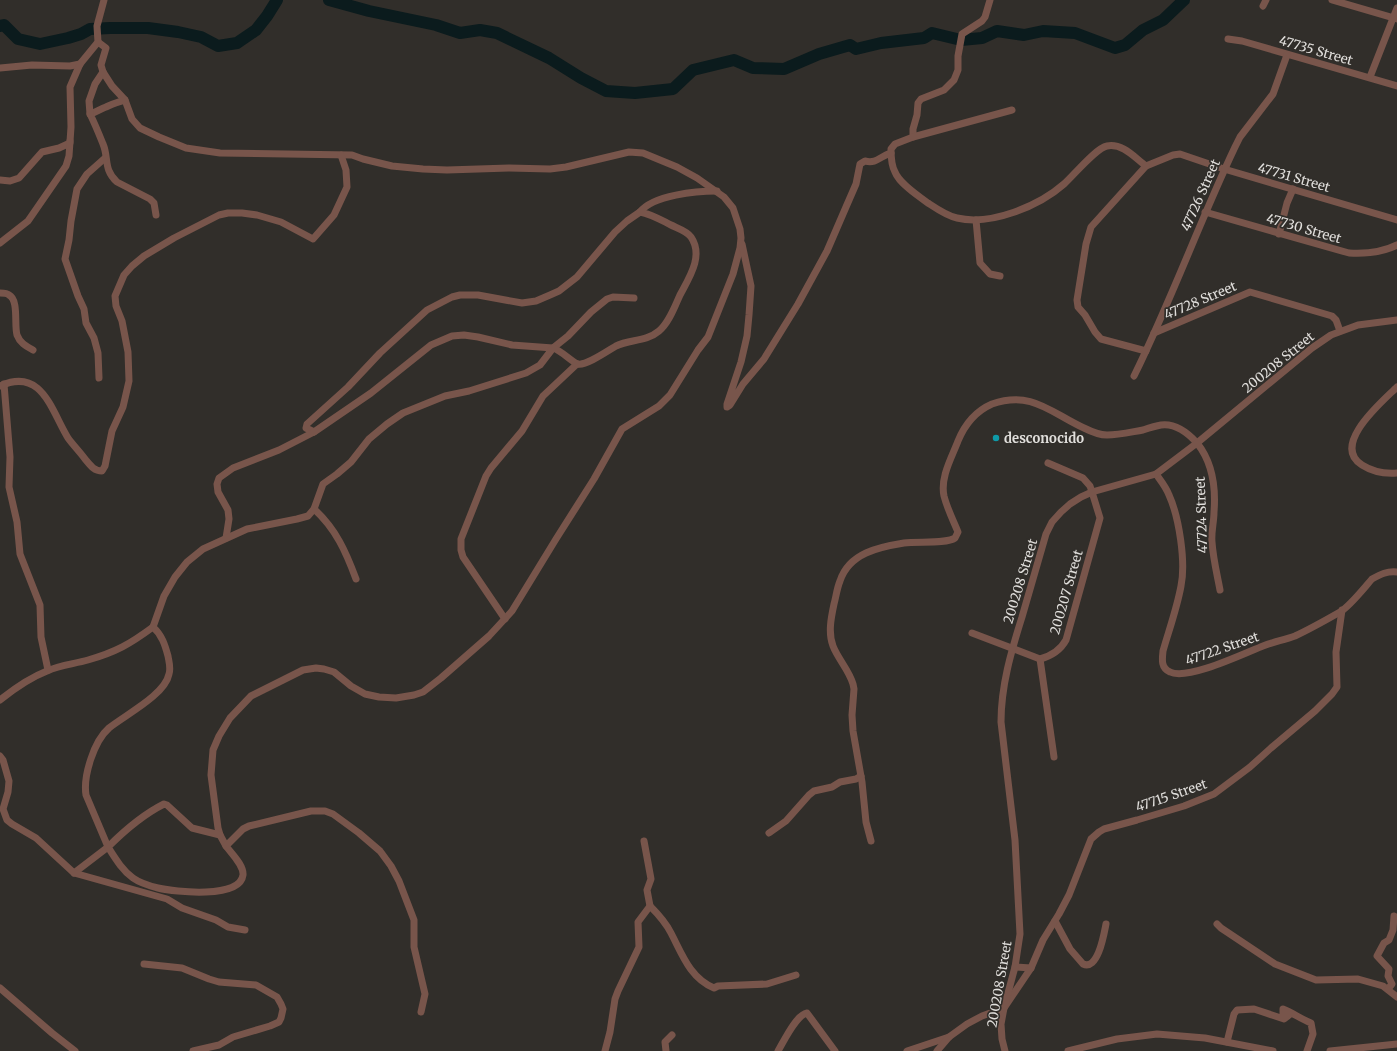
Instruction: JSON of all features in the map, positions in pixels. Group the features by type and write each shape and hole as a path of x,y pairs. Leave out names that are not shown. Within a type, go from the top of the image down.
{"street":[{"path":"0,243 28,221 66,166 69,156 70,139 70,87 80,64 98,38 98,26 104,0"},
{"path":"913,137 912,132 917,115 918,103 923,98 944,90 954,80 958,70 958,56 962,34 982,21 985,17 990,0"},
{"path":"1332,0 1395,18"},
{"path":"1370,77 1395,18 1397,8"},
{"path":"98,38 106,48 101,65 103,72 112,86 126,100 132,119 140,128 186,148 220,153 352,155 392,166 447,170 509,168 550,169 566,167 634,152 643,153 677,167 718,191 733,208 740,229 751,292 747,336 741,362 727,404 728,407 743,384 759,366 798,304 827,251 856,184 860,164 865,161 872,162 887,154 890,148 895,144 913,137 1012,110"},
{"name":"47735 Street","path":"1228,39 1242,41 1397,86"},
{"name":"47726 Street","path":"1134,376 1224,169 1240,137 1273,94 1288,55"},
{"path":"0,68 32,65 70,66 80,64"},
{"path":"103,72 95,84 89,101 90,114 103,144 107,166 113,179 150,199 154,203 156,215"},
{"path":"90,114 98,112 107,106 126,100"},
{"path":"0,180 10,181 19,178 42,152 64,146 70,143 70,139"},
{"path":"887,154 895,174 920,197 939,210 956,218 976,220 999,217 1038,202 1064,184 1101,148 1106,146 1119,146 1146,166 1094,222 1088,237 1077,296 1077,304 1101,339 1146,351"},
{"path":"48,670 41,637 40,605 20,554 17,522 9,487 10,457 2,385 11,382 24,382 40,389 48,400 68,439 94,470 102,471 105,466 112,431 123,407 129,381 128,352 122,320 116,306 116,296 124,275 144,256 219,214 242,213 257,215 281,222 313,239 334,215 347,187 346,170 341,155"},
{"name":"47731 Street","path":"1146,166 1173,155 1185,155 1224,169 1397,220"},
{"path":"99,378 98,353 94,338 86,323 84,308 78,296 65,259 77,189 87,174 105,158"},
{"path":"1279,234 1287,203 1293,189"},
{"path":"314,432 306,428 307,424 348,387 380,353 427,310 452,297 460,295 478,295 522,303 536,301 559,291 577,277 614,232 649,204 679,194 697,191 718,191"},
{"path":"505,619 463,558 461,550 461,539 486,476 522,431 543,396 577,364 590,361 623,343 644,339 658,332 669,317 695,264 696,255 694,243 691,237 681,230 640,212"},
{"name":"47730 Street","path":"1205,212 1349,253 1373,253 1397,245"},
{"path":"976,220 980,262 990,274 1000,276"},
{"path":"153,627 161,636 165,644 170,667 169,676 158,691 133,712 108,729 91,757 86,778 86,795 108,847 122,868 133,878 144,884 158,888 186,892 225,891 238,883 243,874 242,869 226,846 218,828 212,775 213,750 219,736 230,718 251,696 303,670 316,668 334,672 351,686 365,694 396,698 414,695 423,692 441,678 489,636 512,611 552,544 594,479 622,429 658,406 670,395 698,350 708,337 733,274 741,238"},
{"name":"47728 Street","path":"1154,333 1250,292 1332,316 1336,320 1340,331"},
{"path":"0,293 9,294 12,297 15,307 17,334 23,344 33,350"},
{"path":"0,700 30,678 48,670 113,652 132,642 153,627 164,596 187,562 203,549 247,528 308,516 314,509 323,484 350,462 369,439 387,424 404,413 445,396 469,391 526,373 540,365 553,348 568,336 606,299 613,297 634,298"},
{"name":"200208 Street","path":"1005,1051 1002,1039 1001,1024 1015,967 1020,934 1020,913 1015,840 1001,722 1001,704 1003,686 1012,649 1046,534 1052,522 1070,504 1092,492 1156,474 1197,443 1312,348 1340,331 1358,325 1397,320"},
{"path":"226,538 229,520 228,510 218,492 217,484 219,478 233,468 279,450 314,432 371,393 430,345 452,336 464,335 512,345 553,348 564,353 577,364"},
{"path":"1397,387 1362,423 1355,433 1352,450 1355,458 1365,467 1383,473 1397,474"},
{"name":"47724 Street","path":"861,776 853,732 853,684 834,647 831,637 832,612 840,579 849,565 866,552 883,546 905,543 948,541 955,538 958,532 944,495 944,477 959,439 972,418 989,406 1004,400 1015,399 1036,402 1067,420 1098,434 1105,435 1123,434 1161,425 1172,425 1185,432 1197,443 1205,455 1212,471 1215,510 1212,541 1220,590"},
{"name":"200207 Street","path":"1040,659 1055,653 1063,646 1066,640 1099,522 1099,513 1090,486 1083,478 1048,463"},
{"name":"47722 Street","path":"1156,474 1169,493 1173,503 1181,547 1181,586 1163,651 1162,661 1165,668 1171,673 1187,673 1210,667 1294,636 1342,610 1372,579 1384,573 1397,572"},
{"path":"314,509 329,525 340,541 356,579"},
{"name":"47715 Street","path":"1004,1008 1031,968 1043,940 1069,895 1091,839 1094,835 1104,829 1184,806 1214,794 1250,767 1315,711 1332,694 1337,687 1336,652 1342,610"},
{"path":"972,633 1040,659 1054,757"},
{"path":"0,756 3,760 9,781 8,792 3,808 5,816 12,824 36,838 74,873 167,899 182,908 216,920 228,927 245,930"},
{"path":"769,833 786,821 814,791 829,788 840,782 856,779 861,776 866,822 871,841"},
{"path":"74,873 108,847 126,829 142,817 164,804 192,828 220,834"},
{"path":"226,846 243,829 249,826 318,810 333,814 359,833 380,851 391,866 399,881 414,920 414,947 426,994 421,1012"},
{"path":"644,841 651,879 647,890 650,906 658,914 670,932 681,954 693,972 707,985 714,988 718,986 767,984 796,975"},
{"path":"606,1051 615,999 639,947 638,922 650,906"},
{"path":"1388,990 1392,984 1388,976 1389,969 1377,956 1384,943 1389,940 1393,930 1394,916"},
{"path":"1055,921 1070,949 1082,964 1085,965 1091,964 1094,961 1100,947 1106,924"},
{"path":"1217,924 1275,964 1316,980 1358,979 1383,986 1397,997"},
{"path":"144,964 182,968 219,982 256,985 277,998 282,1004 283,1009 279,1022 234,1037 219,1045 193,1051"},
{"path":"1015,967 1031,968"},
{"path":"0,988 75,1051"},
{"path":"937,1051 949,1037 967,1024 982,1016 1004,1008"},
{"path":"1227,1042 1234,1014 1238,1010 1254,1009 1284,1019 1288,1016 1283,1015 1283,1009 1311,1023 1313,1034 1307,1051"},
{"path":"778,1051 791,1028 801,1015 807,1013 835,1051"},
{"path":"1068,1051 1117,1039 1157,1034 1205,1038 1273,1051"},
{"path":"666,1051 665,1042 672,1036"},
{"path":"907,1051 949,1037"},
{"path":"1239,1044 1242,1051"},
{"path":"1330,1051 1397,1044"}],"waterway":[{"path":"0,26 4,25 18,39 40,44 68,38 81,34 90,29 148,28 201,37 218,46 237,43 256,30 277,0"},
{"path":"329,0 369,11 436,25 460,33 480,30 497,33 549,58 581,78 606,91 635,93 673,89 693,70 734,60 753,68 784,69 819,54 850,45 856,49 881,43 924,38 932,33 961,40 982,38 997,31 1024,35 1043,31 1075,33 1115,48 1125,45 1143,30 1163,20 1184,0"}],"place":[{"name":"desconocido","path":"996,438"}]}
